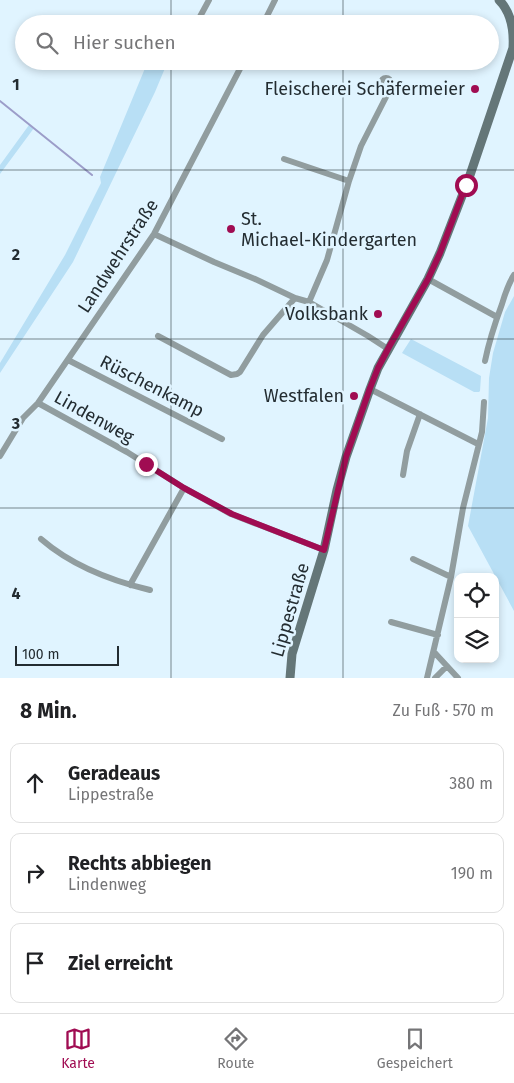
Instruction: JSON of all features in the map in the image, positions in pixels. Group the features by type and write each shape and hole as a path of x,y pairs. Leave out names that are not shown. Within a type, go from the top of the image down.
{"main road":[{"path":"499,0 506,10 511,23 514,35 514,48"},
{"name":"Lippestraße","path":"290,678 292,654 324,550 346,457 370,388 378,368 428,279 440,253 469,178 514,48"}],"street":[{"path":"201,15 209,0"},
{"path":"268,15 275,0"},
{"name":"Landwehrstraße","path":"0,456 23,418 38,403 154,234 239,70"},
{"path":"309,302 327,260 361,146 386,97 386,88"},
{"path":"284,159 349,181"},
{"path":"154,234 295,298 309,302 388,349"},
{"path":"485,361 497,317 508,285 514,275"},
{"path":"428,279 497,317"},
{"path":"158,336 234,375 240,372 263,335 295,298"},
{"name":"Rüschenkamp","path":"68,360 222,439"},
{"path":"370,388 478,444"},
{"path":"427,678 451,577 463,508 482,432 484,402"},
{"name":"Lindenweg","path":"38,403 127,452 184,488 232,514 324,550"},
{"path":"403,475 407,451 420,414"},
{"path":"130,585 184,488"},
{"path":"41,539 80,564 130,585 150,590"},
{"path":"413,559 451,577"},
{"path":"391,622 438,635"},
{"path":"434,652 458,678"},
{"path":"436,678 447,666"}],"shaded area":[{"path":"144,70 164,70 73,262 0,373 0,363 65,255 101,183 100,177"},
{"path":"29,125 34,128 0,174 0,165"},
{"path":"514,296 514,611 499,583 499,573 493,573 468,526 488,418 489,378 493,353 505,312"},
{"path":"411,339 481,376 480,391 474,392 402,353"}],"waterway":[{"path":"0,101 92,175"}],"place":[{"name":"Fleischerei Schäfermeier","path":"475,89"},
{"name":"St. Michael-Kindergarten","path":"231,229"},
{"name":"Volksbank","path":"378,314"},
{"name":"Westfalen","path":"354,396"}],"route":[{"path":"146,464 184,488 232,514 324,550 346,457 370,388 389,347 428,279 466,185"}]}
